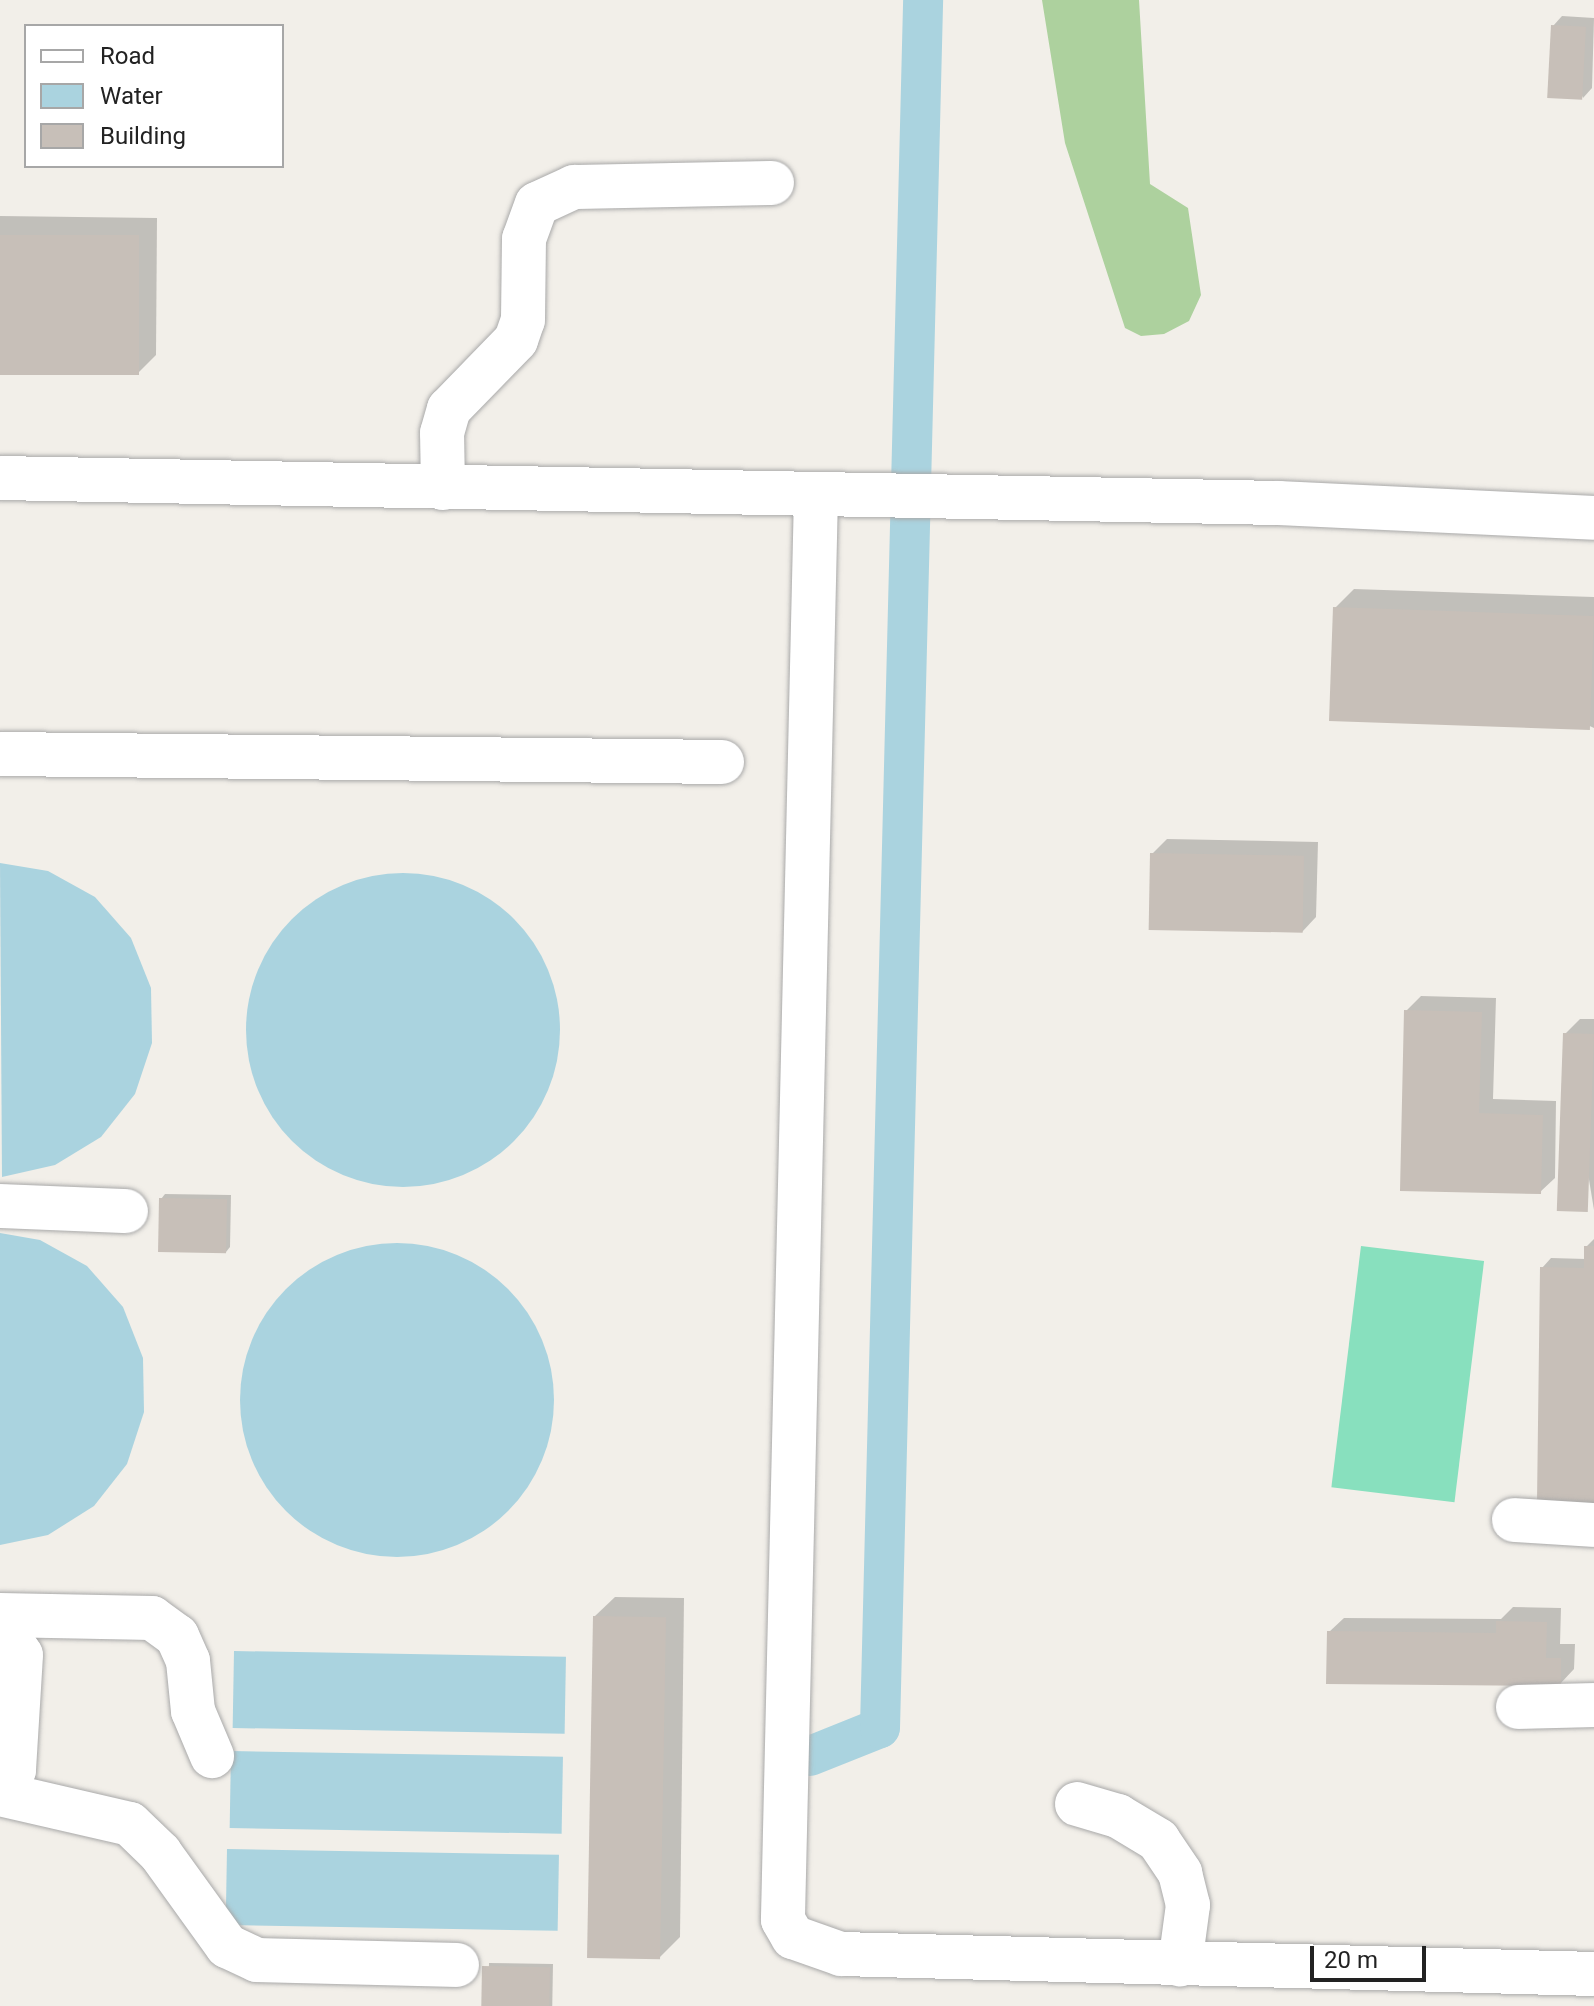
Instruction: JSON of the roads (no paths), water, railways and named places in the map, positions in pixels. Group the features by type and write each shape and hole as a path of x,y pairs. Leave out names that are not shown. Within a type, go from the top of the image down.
{"lane":[{"path":"443,488 442,433 449,409 516,340 523,320 524,239 537,204 574,187 772,183"},
{"path":"0,478 971,497 1594,518"},
{"path":"816,495 783,1920 793,1937 841,1954 1594,1974"},
{"path":"0,754 722,762"},
{"path":"0,1206 126,1211"},
{"path":"1514,1520 1594,1525"},
{"path":"0,1615 152,1618 177,1636 188,1661 193,1711 212,1756"},
{"path":"0,1622 21,1655 14,1770 0,1792 130,1824 160,1853 227,1946 257,1960 457,1965"},
{"path":"1518,1707 1594,1705"},
{"path":"1077,1804 1118,1816 1158,1840 1180,1873 1188,1905 1180,1964"}],"water":[{"path":"0,863 48,871 95,897 131,938 151,988 152,1043 135,1094 101,1137 55,1165 2,1177"},
{"path":"403,873 434,876 463,885 490,900 514,919 533,943 548,970 557,999 560,1030 557,1061 548,1090 533,1117 514,1141 490,1160 463,1175 434,1184 403,1187 372,1184 343,1175 316,1160 292,1141 273,1117 258,1090 249,1061 246,1030 249,999 258,970 273,943 292,919 316,900 343,885 372,876"},
{"path":"0,1233 40,1240 87,1266 123,1307 143,1358 144,1412 127,1464 94,1506 48,1535 0,1545"},
{"path":"397,1243 428,1246 457,1255 484,1270 508,1289 527,1313 542,1340 551,1369 554,1400 551,1431 542,1460 527,1487 508,1511 484,1530 457,1545 428,1554 397,1557 366,1554 337,1545 310,1530 286,1511 267,1487 252,1460 243,1431 240,1400 243,1369 252,1340 267,1313 286,1289 310,1270 337,1255 366,1246"},
{"path":"234,1651 566,1657 565,1734 233,1728"},
{"path":"231,1751 563,1757 562,1834 230,1828"},
{"path":"227,1849 559,1855 558,1931 226,1925"}],"waterway":[{"path":"810,1756 880,1728 923,0"}]}
